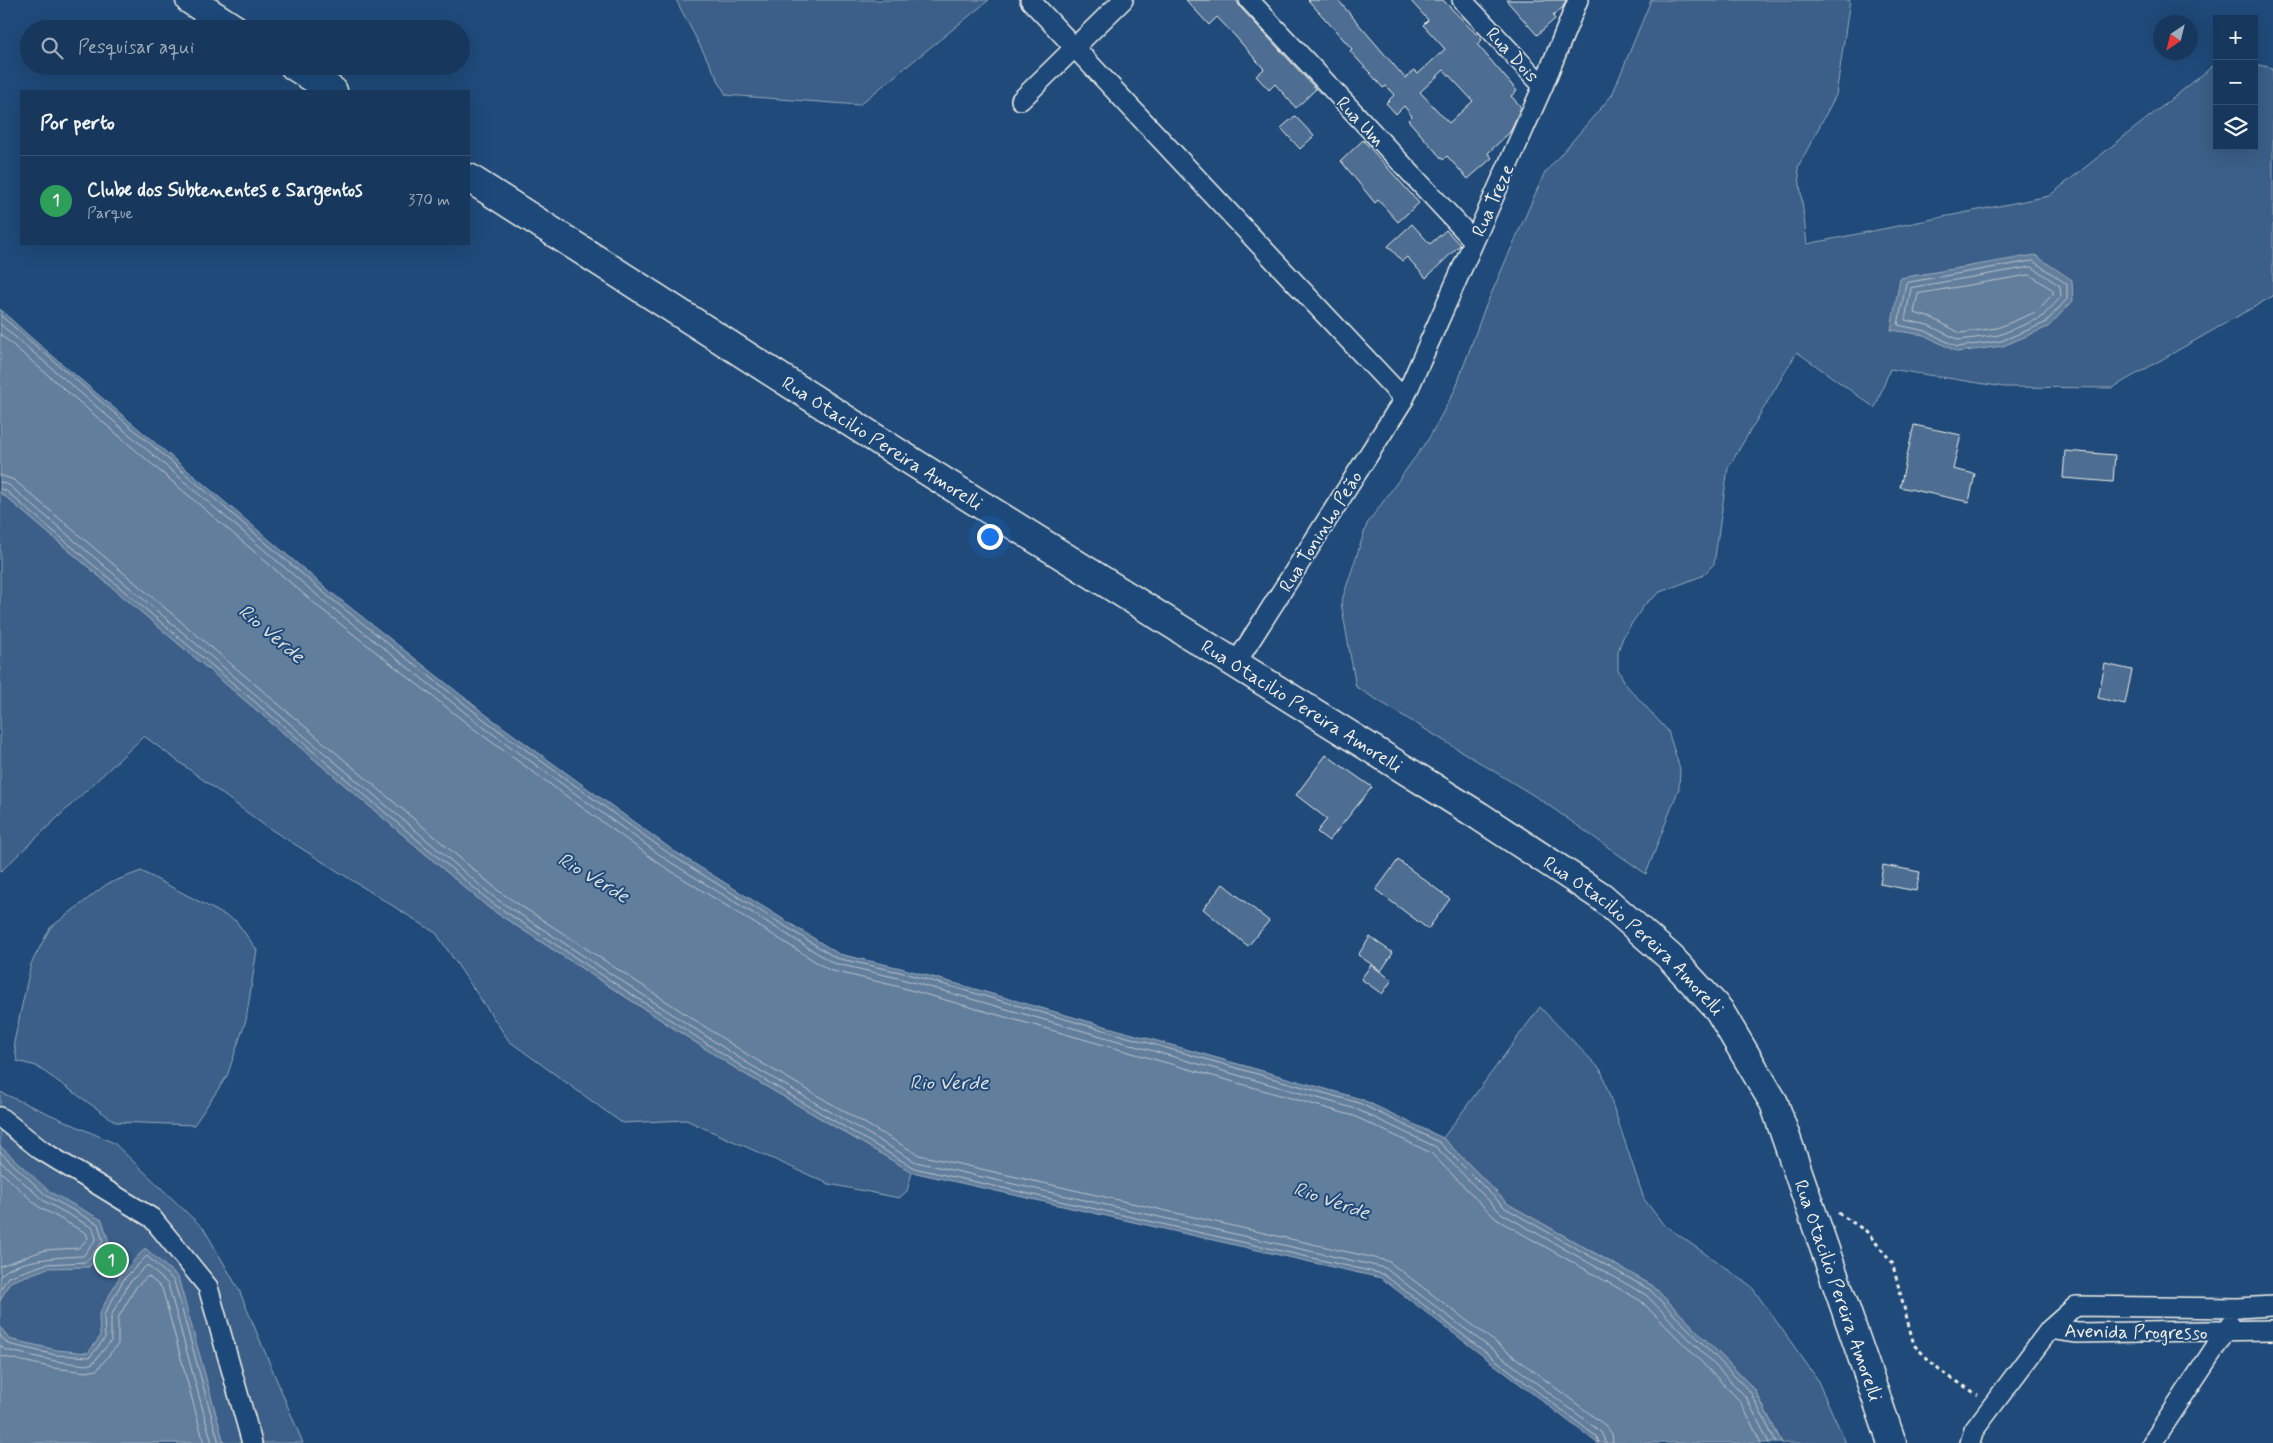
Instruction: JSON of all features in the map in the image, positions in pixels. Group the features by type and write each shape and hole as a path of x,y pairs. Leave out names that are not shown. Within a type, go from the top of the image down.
{"main road":[{"path":"190,0 221,20"},
{"path":"308,75 331,90"},
{"name":"Rua Otacilio Pereira Amorelli","path":"470,179 892,449 1479,816 1602,897 1671,958 1719,1010 1774,1103 1892,1443"}],"street":[{"path":"1030,0 1404,399"},
{"path":"1021,100 1123,0"},
{"name":"Rua Um","path":"1249,0 1474,241"},
{"name":"Rua Dois","path":"1462,0 1543,86"},
{"name":"Rua Treze","path":"1404,399 1543,86 1578,0"},
{"name":"Rua Toninho Peão","path":"1236,663 1404,399"},
{"path":"0,1117 41,1150 152,1218 208,1287 252,1443"},
{"name":"Avenida Progresso","path":"2050,1329 2076,1306 2237,1308 2273,1306"},
{"path":"2152,1443 2226,1332 2237,1308"},
{"path":"1970,1443 1974,1430 2050,1329"},
{"name":"Avenida Progresso","path":"2050,1329 2077,1333 2273,1330"}],"path":[{"path":"1836,1211 1866,1231 1892,1262 1914,1345 1939,1370 1993,1404"}],"shaded area":[{"path":"676,0 989,0 859,105 726,95"},
{"path":"1651,0 1850,0 1836,95 1798,167 1807,244 2049,196 2213,66 2213,150 2258,150 2258,65 2273,68 2273,296 2112,388 2004,387 1890,369 1875,408 1797,352 1728,468 1714,564 1702,576 1660,592 1645,604 1624,635 1618,651 1618,670 1627,686 1668,731 1680,769 1679,788 1646,874 1541,800 1356,687 1341,603 1367,524 1429,438 1455,390 1484,310 1544,174 1612,95"},
{"path":"0,492 489,908 738,1070 912,1172 907,1191 899,1198 829,1184 686,1120 622,1123 509,1041 436,933 264,825 144,736 0,872"},
{"path":"141,871 236,921 257,950 246,1020 227,1076 194,1125 116,1122 36,1066 17,1061 14,1042 31,964 50,928 107,884"},
{"path":"1540,1007 1601,1070 1644,1199 1663,1224 1751,1286 1816,1377 1846,1443 1782,1443 1755,1390 1653,1286 1508,1204 1443,1138"},
{"path":"0,1092 114,1143 204,1229 239,1290 303,1443 0,1443"}],"water":[{"path":"2035,255 2072,280 2073,301 2048,327 2003,346 1957,352 1924,335 1891,330 1900,278"},
{"name":"Rio Verde","path":"0,309 28,335 332,593 489,717 674,851 839,954 901,968 1361,1099 1443,1138 1508,1204 1653,1286 1755,1390 1782,1443 1597,1443 1381,1278 912,1172 738,1070 489,908 0,492"},
{"path":"0,1146 50,1192 102,1220 109,1242 89,1267 48,1268 10,1282 0,1301"},
{"path":"145,1248 178,1277 224,1443 0,1443 0,1326 9,1339 57,1350 88,1353 100,1337 99,1314 120,1276"}],"building":[{"path":"1186,0 1236,0 1241,8 1316,89 1296,108 1275,84 1269,90 1256,76 1264,69 1235,36 1217,17 1209,25"},
{"path":"1308,0 1338,0 1405,78 1414,70 1418,74 1445,49 1423,25 1428,20 1410,0 1443,0 1482,40 1477,44 1517,91 1511,96 1521,107 1510,132 1488,153 1492,158 1468,179 1447,156 1443,160 1408,120 1412,116 1404,106 1396,114 1386,103 1394,95 1386,86 1383,88 1350,51 1352,49","holes":["1444,70 1473,101 1449,123 1420,92"]},
{"path":"1506,0 1566,0 1563,7 1553,16 1555,19 1537,35"},
{"path":"1295,116 1314,136 1300,149 1281,128"},
{"path":"1363,140 1419,203 1398,222 1378,200 1375,203 1341,161"},
{"path":"1412,224 1430,244 1446,230 1460,245 1426,278 1407,257 1402,261 1388,246"},
{"path":"1914,425 1961,435 1953,469 1975,474 1969,502 1900,487"},
{"path":"2065,451 2115,455 2113,482 2063,478"},
{"path":"2105,664 2132,670 2125,704 2098,698"},
{"path":"1326,755 1372,787 1329,841 1317,832 1327,819 1296,795"},
{"path":"1398,860 1450,899 1428,929 1376,890"},
{"path":"1883,865 1920,872 1916,891 1880,884"},
{"path":"1223,884 1269,921 1248,946 1203,909"},
{"path":"1370,937 1393,953 1381,971 1358,955"},
{"path":"1371,965 1392,980 1382,994 1361,979"}],"place":[{"name":"Clube dos Subtenentes e Sargentos","path":"111,1260"}]}
